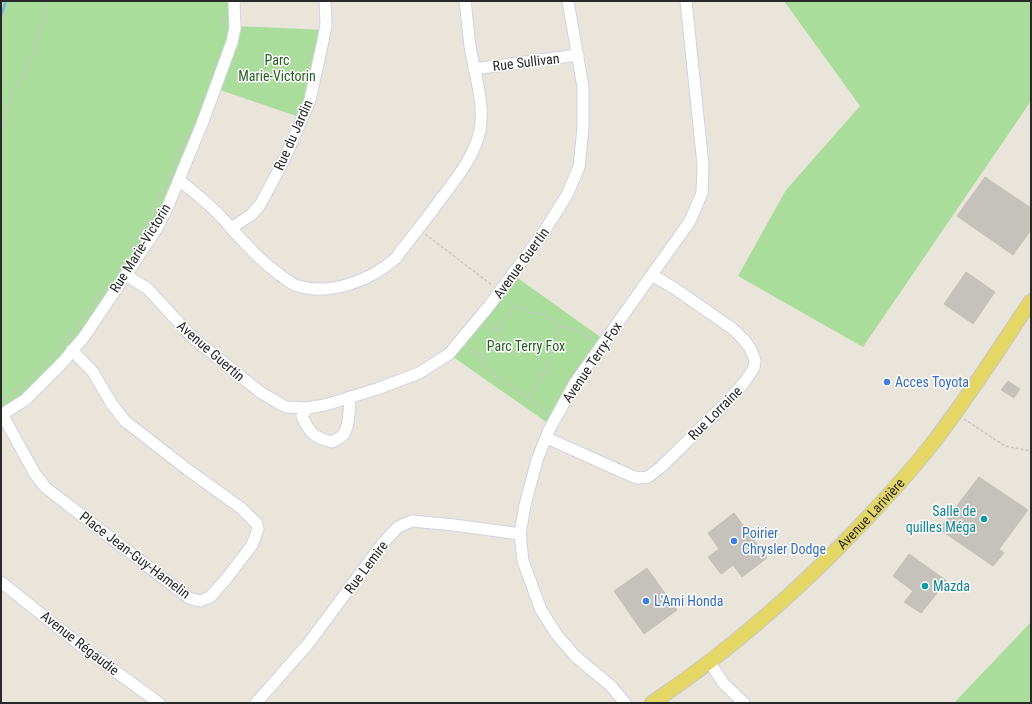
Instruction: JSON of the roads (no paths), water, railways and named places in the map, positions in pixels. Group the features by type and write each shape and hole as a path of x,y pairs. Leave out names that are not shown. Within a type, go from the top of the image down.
{"main road":[{"name":"Avenue Larivière","path":"652,703 710,663 759,623 822,565 906,476 954,413 1031,301"}],"street":[{"name":"Rue Marie-Victorin","path":"1,415 25,400 63,362 84,337 156,230 168,206 202,124 232,42 235,28 234,1"},
{"name":"Rue du Jardin","path":"230,228 252,215 260,205 284,160 310,100 326,25 325,1"},
{"path":"179,180 204,200 224,219 230,228 256,256 287,280 296,285 306,288 328,289 357,281 381,268 397,257 459,176 473,151 478,138 481,128 479,91 470,46 465,1"},
{"name":"Avenue Guertin","path":"126,274 148,288 192,337 260,392 282,405 294,408 307,408 325,405 377,389 419,373 449,354 500,291 554,217 567,195 579,167 583,128 583,87 568,1"},
{"name":"Avenue Terry-Fox","path":"625,703 611,686 576,657 556,635 540,610 523,561 520,534 525,505 537,460 575,383 690,221 702,193 703,165 686,1"},
{"name":"Rue Sullivan","path":"474,69 578,55"},
{"name":"Rue Lorraine","path":"547,438 634,477 648,477 661,467 723,406 750,375 754,368 755,360 745,341 733,329 674,288 652,275"},
{"name":"Place Jean-Guy-Hamelin","path":"1,415 35,474 46,488 189,598 200,601 210,597 252,545 258,529 257,524 241,508 204,482 125,421 110,403 93,372 72,350"},
{"path":"307,408 302,416 310,432 316,437 332,442 342,436 345,432 348,422 350,397"},
{"name":"Rue Lemire","path":"256,703 308,644 383,543 398,527 412,521 520,534"},
{"name":"Avenue Régaudie","path":"1,582 89,652 159,703"},
{"path":"710,663 724,684 744,703"}],"waterway":[{"path":"1,16 6,1"}],"place":[{"name":"Acces Toyota","path":"887,382"},
{"name":"Salle de quilles Méga","path":"984,519"},
{"name":"Poirier Chrysler Dodge","path":"734,541"},
{"name":"Mazda","path":"925,586"},
{"name":"L'Ami Honda","path":"646,601"}],"park label":[{"name":"Parc Marie-Victorin","path":"277,68"},
{"name":"Parc Terry Fox","path":"526,346"}]}
